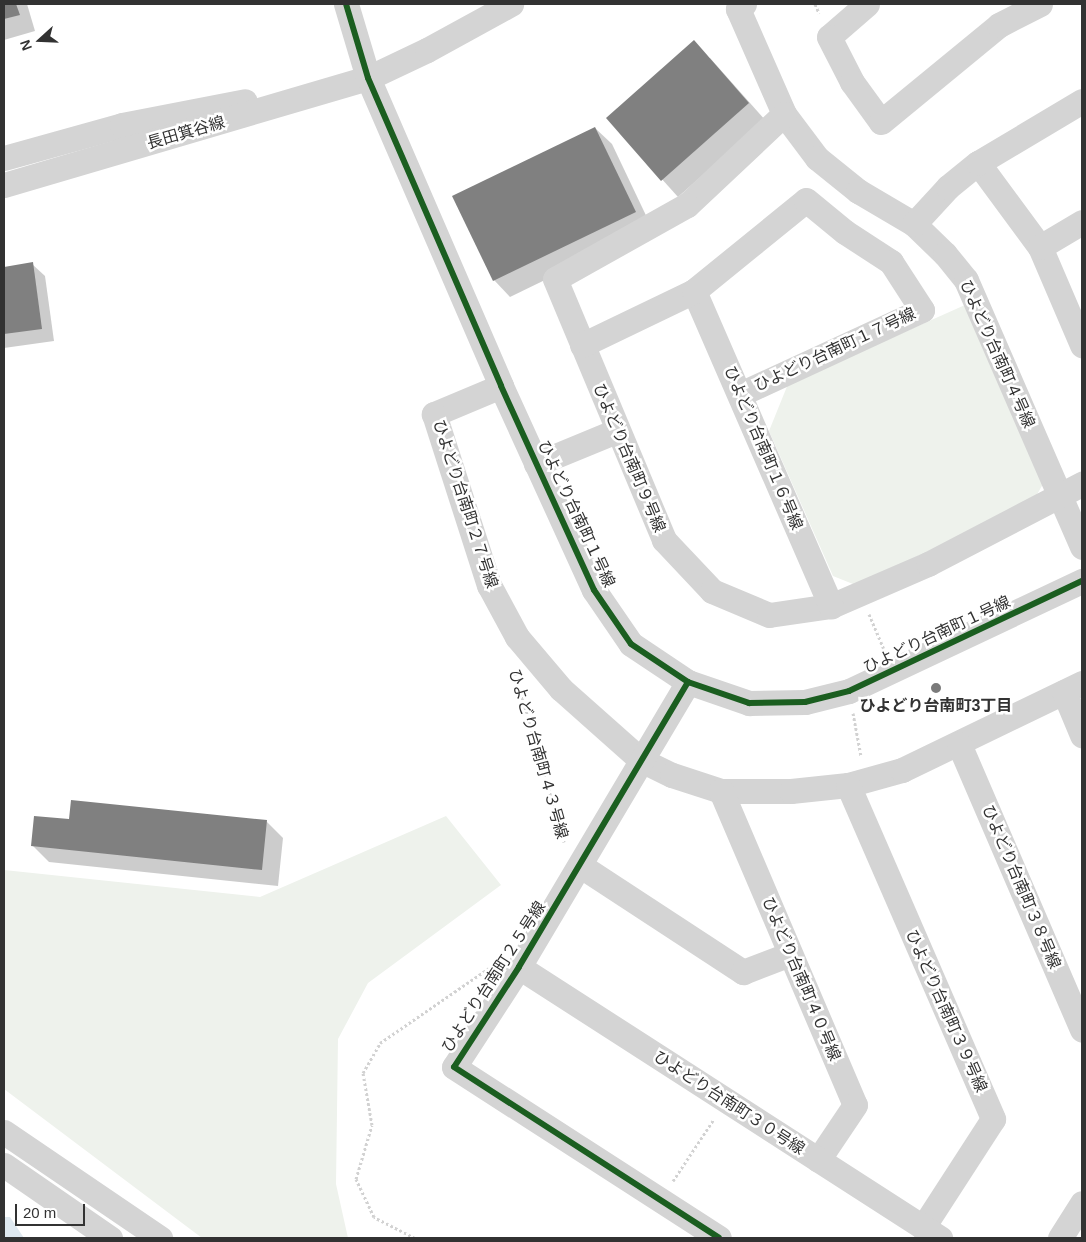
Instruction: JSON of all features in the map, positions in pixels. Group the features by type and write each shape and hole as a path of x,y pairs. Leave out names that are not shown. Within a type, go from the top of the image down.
{"street":[{"name":"ひよどり台南町１号線","path":"346,4 368,78 501,386 594,590 631,644 688,682 749,703 805,702 849,691 1082,582"},
{"name":"長田箕谷線","path":"4,185 368,78 427,50 511,4"},
{"name":"ひよどり台南町４号線","path":"744,4 738,8 784,114 824,163 858,191 914,224 945,254 966,280 1082,547"},
{"path":"866,4 829,37 852,82 881,122 999,25 1040,4"},
{"name":"長田箕谷線","path":"4,158 122,125 368,78"},
{"path":"914,224 948,187 978,163 1082,101"},
{"name":"ひよどり台南町９号線","path":"784,114 687,204 555,279 616,431 664,540 712,591 769,615 831,606 860,595 1082,484"},
{"path":"978,163 1040,248 1082,345"},
{"name":"ひよどり台南町１７号線","path":"582,345 694,290 806,200 845,232 891,262 922,310 740,394"},
{"path":"1040,248 1082,222"},
{"name":"ひよどり台南町１６号線","path":"694,290 831,606"},
{"name":"ひよどり台南町２７号線","path":"501,386 434,414 489,585 517,637 561,688 641,760"},
{"path":"536,464 616,431"},
{"name":"ひよどり台南町２５号線","path":"688,682 578,871 519,967 454,1066 719,1238"},
{"path":"641,760 672,775 721,791 791,791 857,783 902,770 1073,688 1082,735"},
{"name":"ひよどり台南町３８号線","path":"959,744 1082,1030"},
{"name":"ひよどり台南町３９号線","path":"857,783 993,1119 932,1233"},
{"name":"ひよどり台南町４０号線","path":"721,791 855,1104 818,1160"},
{"path":"578,871 743,972 790,954"},
{"name":"ひよどり台南町３０号線","path":"519,967 932,1233"},
{"path":"4,1132 160,1238"},
{"path":"4,1166 110,1238"},
{"path":"1060,1238 1082,1203"}],"path":[{"path":"860,595 894,671"},
{"path":"849,691 857,783"},
{"path":"415,1238 374,1218 356,1179 372,1125 363,1073 380,1043 502,958 519,967"},
{"path":"660,1200 726,1101"}],"shaded area":[{"path":"965,305 1043,484 1035,498 858,586 833,576 769,431 788,384"},
{"path":"446,816 501,885 368,983 338,1039 336,1184 348,1238 202,1238 4,1089 4,870 260,897"},
{"path":"4,1217 10,1217 24,1238 4,1238"}],"building":[{"path":"4,4 16,4 20,15 4,19"},
{"path":"694,40 749,103 661,181 606,118"},
{"path":"595,127 636,212 493,281 452,196"},
{"path":"33,262 42,329 4,334 4,267"},
{"path":"71,800 267,820 262,870 31,846 34,816 69,819"}],"cycle path":[{"path":"346,4 368,78 501,386 594,590 631,644 688,682 749,703 805,702 849,691 1082,581"},
{"path":"688,682 519,967 454,1067 719,1238"}],"place":[{"name":"ひよどり台南町3丁目","path":"936,688"}]}
